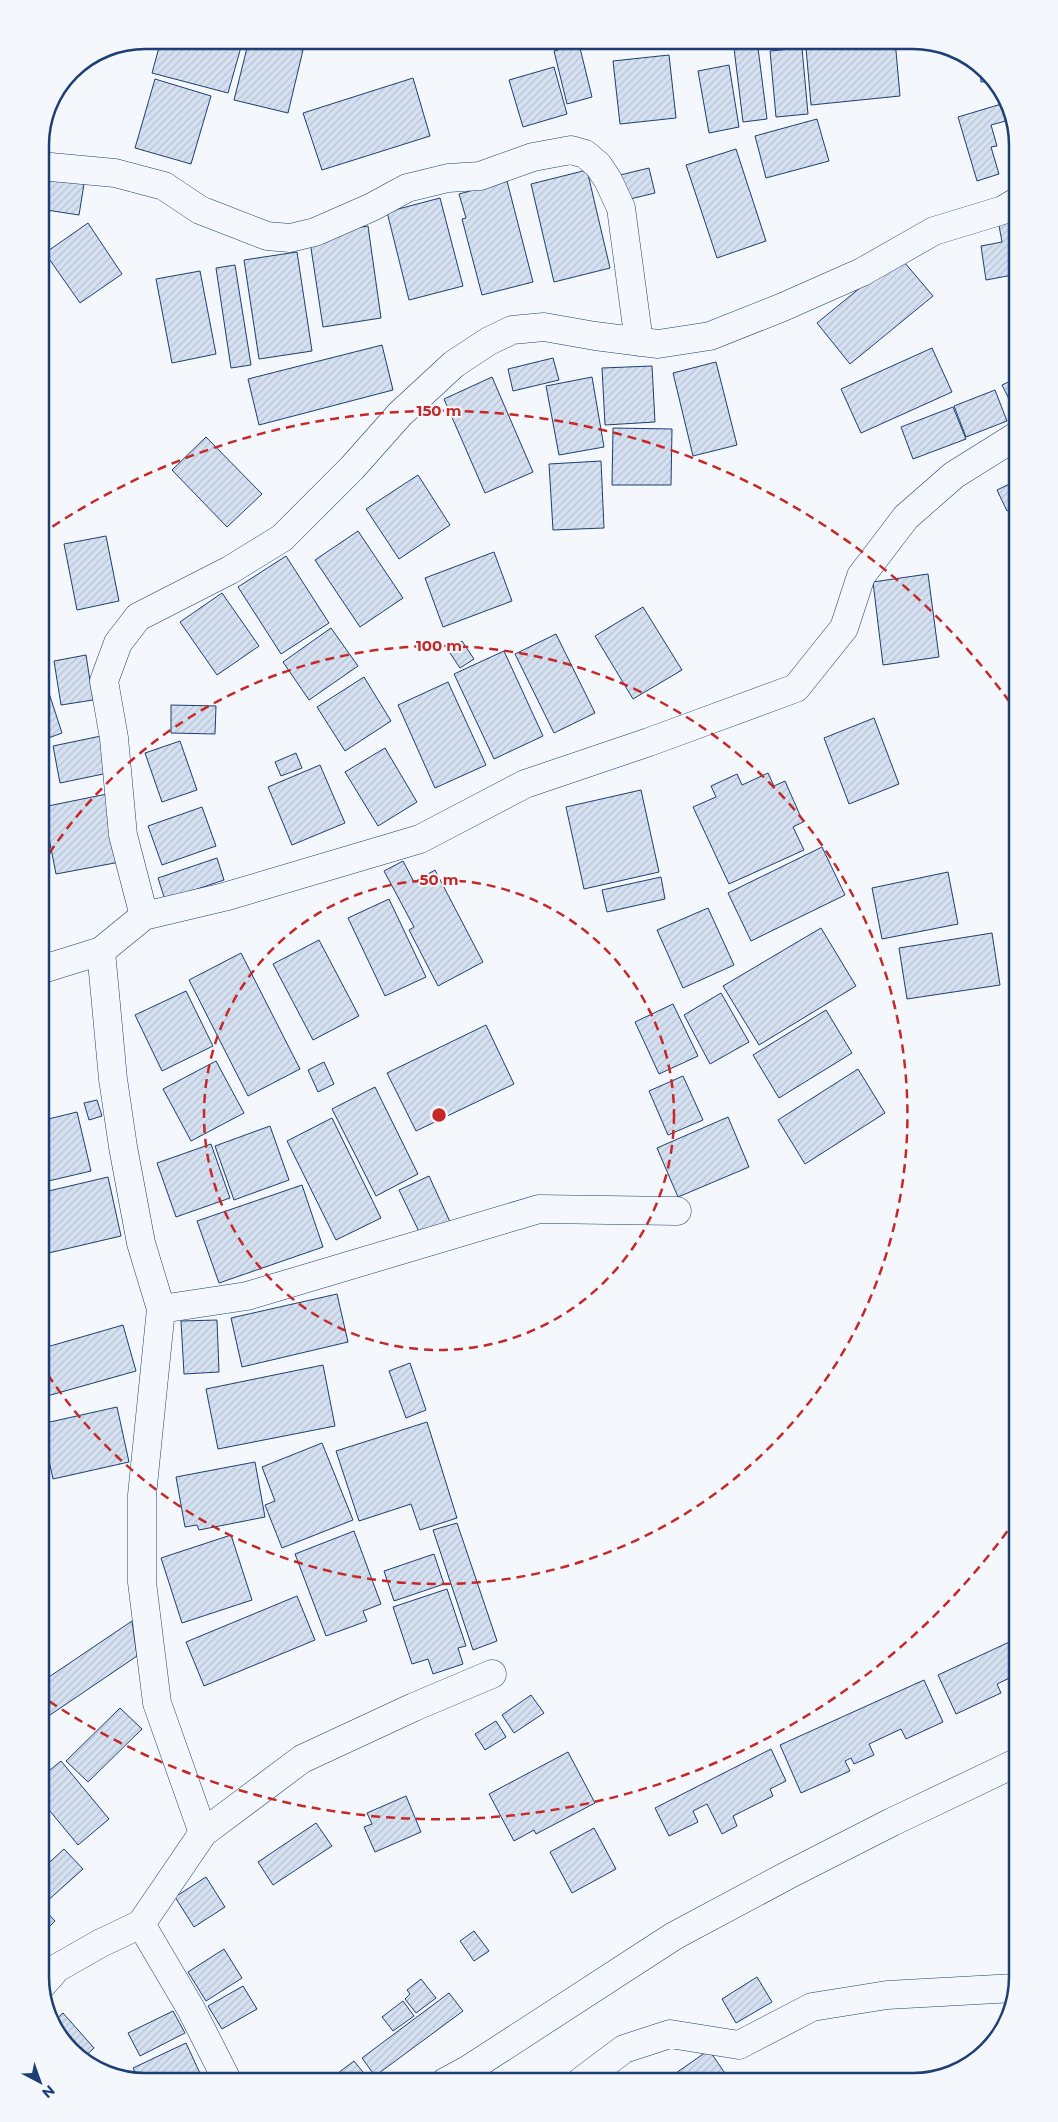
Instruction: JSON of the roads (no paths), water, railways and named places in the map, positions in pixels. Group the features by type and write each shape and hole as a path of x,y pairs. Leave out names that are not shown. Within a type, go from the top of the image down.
{"street":[{"path":"49,167 115,173 164,186 200,210 267,236 290,238 315,232 407,188 448,178 480,176 533,157 571,150 585,154 598,165 608,180 621,208 639,342"},
{"path":"144,916 123,835 114,738 104,681 118,643 138,617 230,570 282,538 352,468 400,414 454,364 489,341 512,330 544,327 658,344 710,336 783,307 862,272 934,231 1003,210 1009,206"},
{"path":"49,967 101,951 144,916 224,897 420,839 525,784 649,742 796,688 844,628 861,576 906,517 954,475 1009,441"},
{"path":"101,951 113,1079 123,1147 142,1243 161,1309 142,1495 142,1582 157,1703 203,1834"},
{"path":"161,1309 247,1296 538,1209 677,1211"},
{"path":"49,1971 141,1924 203,1834 302,1759 414,1707 492,1674"},
{"path":"462,2073 674,1936 840,1848 1009,1766"},
{"path":"141,1924 191,2009 223,2073"},
{"path":"592,2073 624,2049 670,2034 738,2045 812,2007 887,1995 1008,1988"}]}
